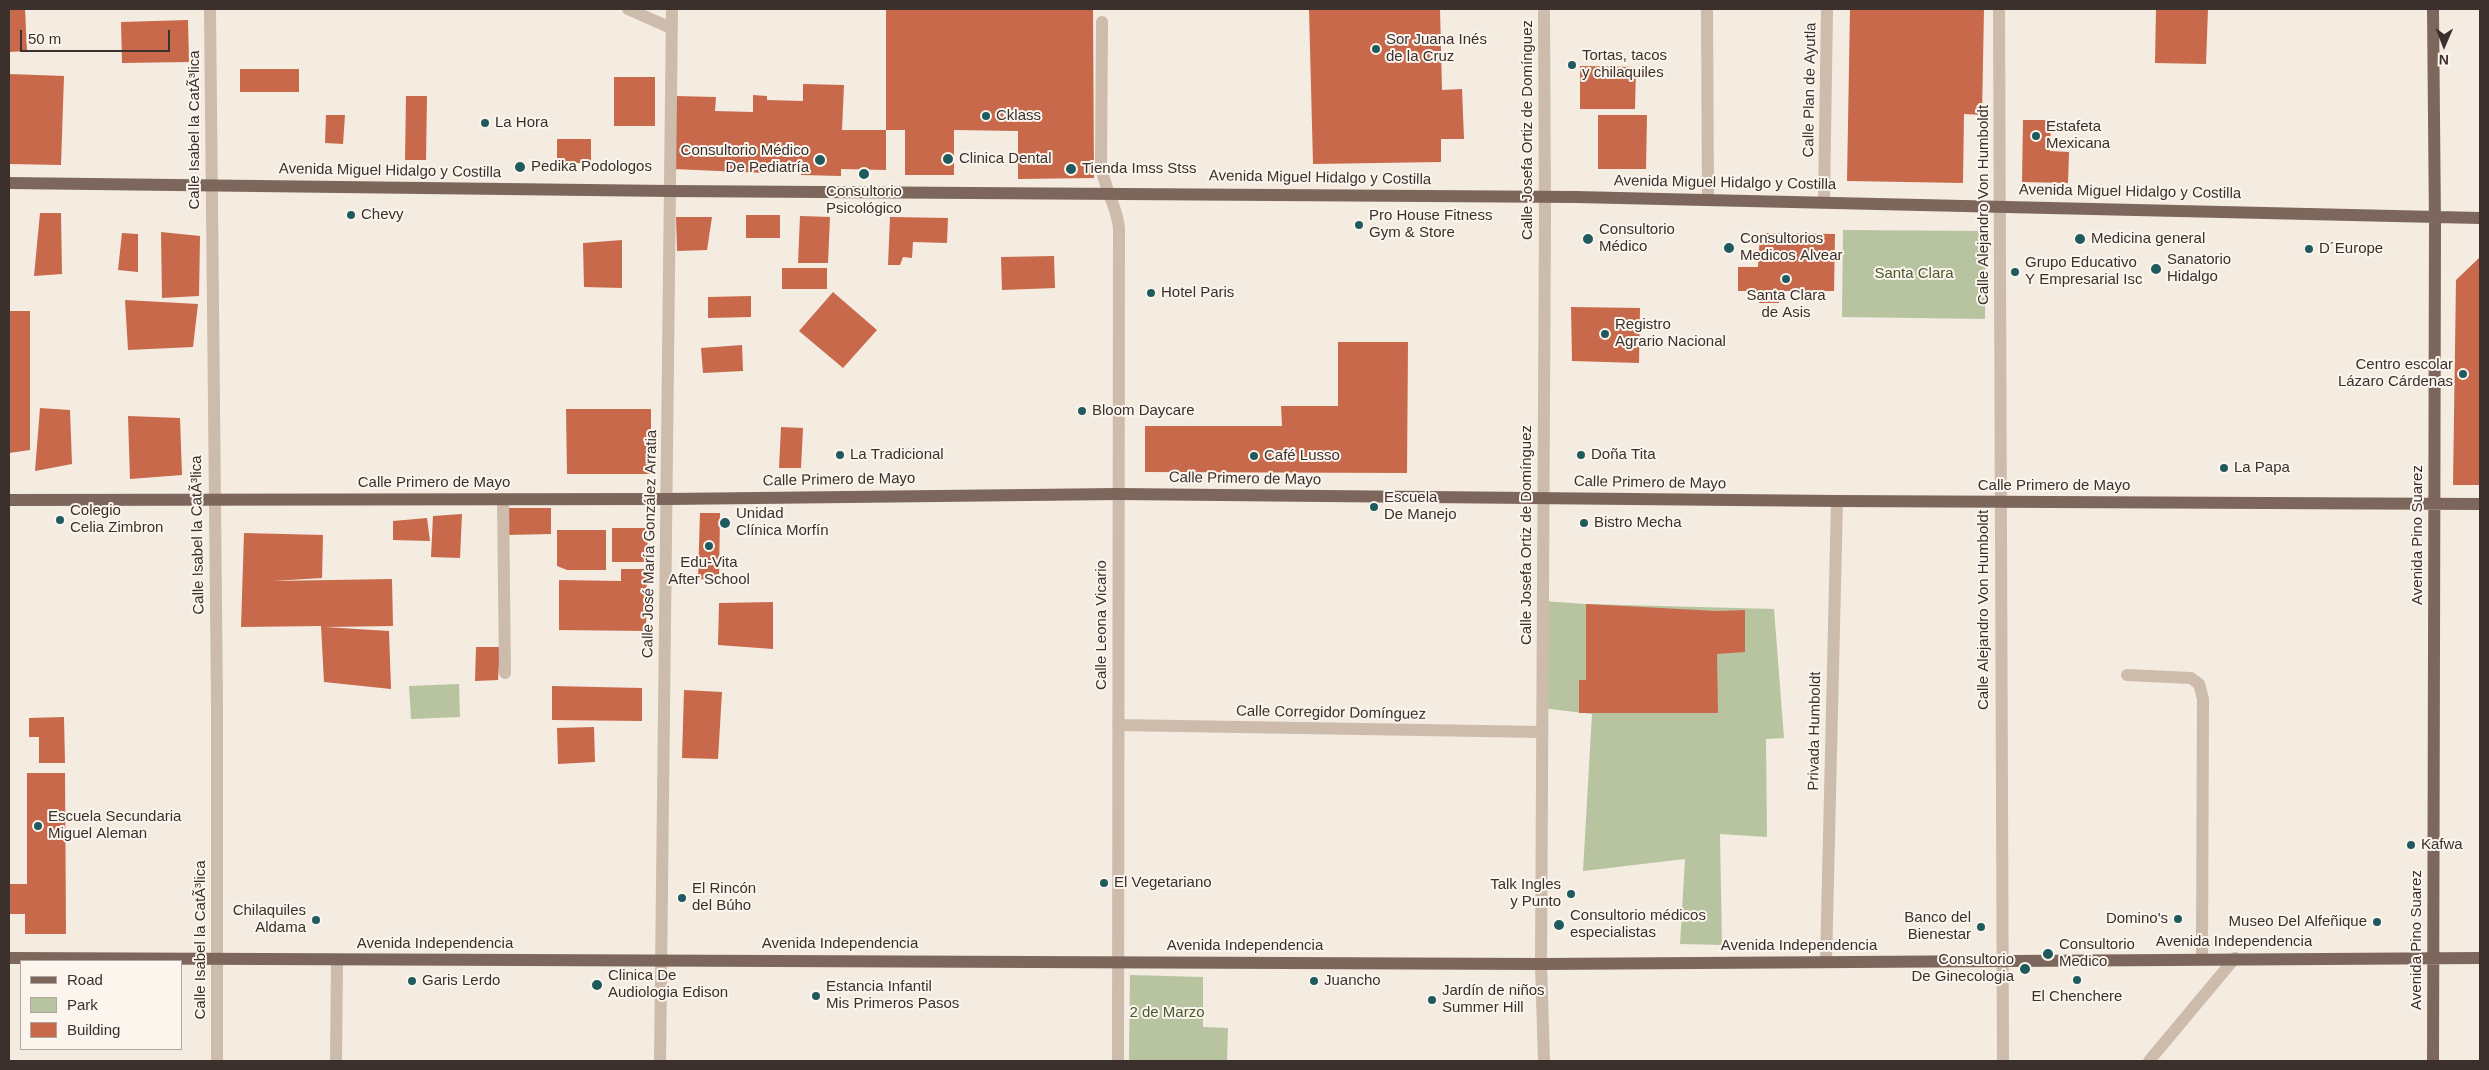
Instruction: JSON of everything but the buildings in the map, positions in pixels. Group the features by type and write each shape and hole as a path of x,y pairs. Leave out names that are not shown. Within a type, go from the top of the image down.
{"main road":[{"name":"Avenida Pino Suarez","path":"2433,9 2435,216 2433,1061"},
{"name":"Avenida Miguel Hidalgo y Costilla","path":"9,183 670,191 1106,192 1708,199 2480,218"},
{"name":"Calle Primero de Mayo","path":"9,500 214,501 1118,494 1837,501 2480,504"},
{"name":"Avenida Independencia","path":"9,958 1541,964 2202,958 2480,958"}],"street":[{"name":"Calle Isabel la CatÃ³lica","path":"210,9 218,959 217,1061"},
{"path":"628,9 671,28"},
{"name":"Calle José María González Arratia","path":"660,1061 672,9"},
{"name":"Calle Josefa Ortiz de Domínguez","path":"1544,9 1545,197 1541,964 1544,1061"},
{"path":"1707,9 1708,199"},
{"name":"Calle Plan de Ayutla","path":"1824,201 1827,9"},
{"name":"Calle Alejandro Von Humboldt","path":"1999,9 2003,1061"},
{"name":"Calle Leona Vicario","path":"1102,22 1101,164 1106,192 1118,216 1119,228 1118,1061"},
{"path":"503,499 505,673"},
{"name":"Privada Humboldt","path":"1826,962 1837,501"},
{"path":"2127,675 2191,678 2199,684 2203,699 2202,958"},
{"name":"Calle Corregidor Domínguez","path":"1118,725 1542,732"},
{"path":"2149,1061 2235,958"},
{"path":"336,1061 337,960"}],"green space":[{"name":"Santa Clara","path":"1843,230 1986,231 1985,319 1842,317"},
{"path":"1543,601 1586,604 1774,609 1784,738 1766,739 1767,837 1720,834 1722,945 1680,944 1685,859 1583,871 1592,714 1542,708"},
{"path":"459,684 460,717 411,719 409,686"},
{"name":"2 de Marzo","path":"1130,975 1203,977 1203,1027 1228,1028 1227,1061 1129,1061"}],"place":[{"name":"Sor Juana Inés de la Cruz","path":"1376,49"},
{"name":"Tortas, tacos y chilaquiles","path":"1572,65"},
{"name":"Cklass","path":"986,116"},
{"name":"La Hora","path":"485,123"},
{"name":"Estafeta Mexicana","path":"2036,136"},
{"name":"Clinica Dental","path":"948,159"},
{"name":"Consultorio Médico De Pediatría","path":"820,160"},
{"name":"Pedika Podologos","path":"520,167"},
{"name":"Tienda Imss Stss","path":"1071,169"},
{"name":"Consultorio Psicológico","path":"864,174"},
{"name":"Chevy","path":"351,215"},
{"name":"Pro House Fitness Gym & Store","path":"1359,225"},
{"name":"Consultorio Médico","path":"1588,239"},
{"name":"Medicina general","path":"2080,239"},
{"name":"Consultorios Medicos Alvear","path":"1729,248"},
{"name":"D´Europe","path":"2309,249"},
{"name":"Sanatorio Hidalgo","path":"2156,269"},
{"name":"Grupo Educativo Y Empresarial Isc","path":"2015,272"},
{"name":"Santa Clara de Asis","path":"1786,279"},
{"name":"Hotel Paris","path":"1151,293"},
{"name":"Registro Agrario Nacional","path":"1605,334"},
{"name":"Centro escolar Lázaro Cárdenas","path":"2463,374"},
{"name":"Bloom Daycare","path":"1082,411"},
{"name":"La Tradicional","path":"840,455"},
{"name":"Doña Tita","path":"1581,455"},
{"name":"Café Lusso","path":"1254,456"},
{"name":"La Papa","path":"2224,468"},
{"name":"Escuela De Manejo","path":"1374,507"},
{"name":"Colegio Celia Zimbron","path":"60,520"},
{"name":"Unidad Clínica Morfín","path":"725,523"},
{"name":"Bistro Mecha","path":"1584,523"},
{"name":"Edu-Vita After School","path":"709,546"},
{"name":"Escuela Secundaria Miguel Aleman","path":"38,826"},
{"name":"Kafwa","path":"2411,845"},
{"name":"El Vegetariano","path":"1104,883"},
{"name":"Talk Ingles y Punto","path":"1571,894"},
{"name":"El Rincón del Búho","path":"682,898"},
{"name":"Domino's","path":"2178,919"},
{"name":"Chilaquiles Aldama","path":"316,920"},
{"name":"Museo Del Alfeñique","path":"2377,922"},
{"name":"Consultorio médicos especialistas","path":"1559,925"},
{"name":"Banco del Bienestar","path":"1981,927"},
{"name":"Consultorio Medico","path":"2048,954"},
{"name":"Consultorio De Ginecologia","path":"2025,969"},
{"name":"El Chenchere","path":"2077,980"},
{"name":"Garis Lerdo","path":"412,981"},
{"name":"Juancho","path":"1314,981"},
{"name":"Clinica De Audiologia Edison","path":"597,985"},
{"name":"Estancia Infantil Mis Primeros Pasos","path":"816,996"},
{"name":"Jardín de niños Summer Hill","path":"1432,1000"}]}
